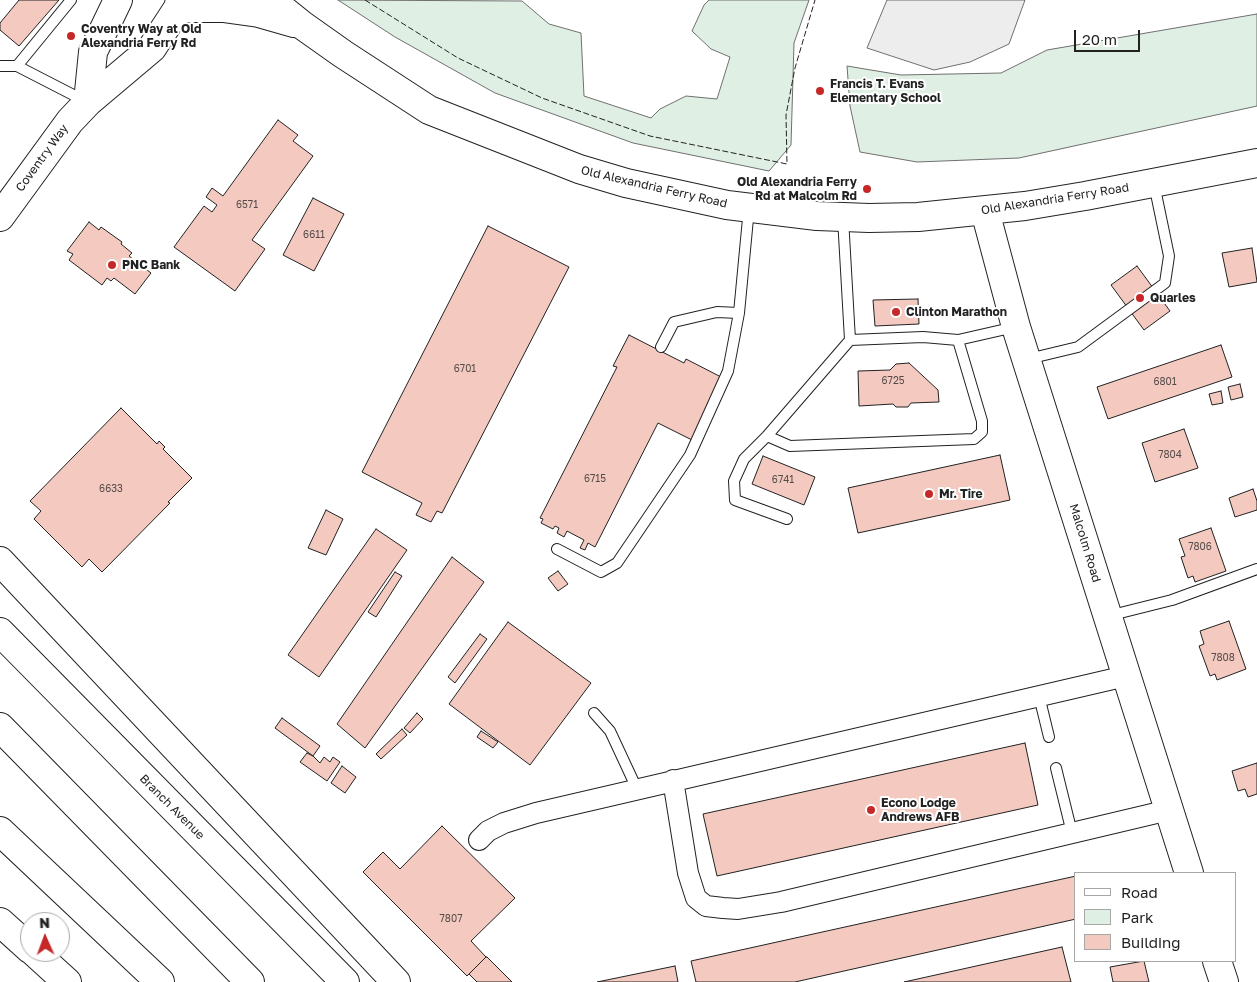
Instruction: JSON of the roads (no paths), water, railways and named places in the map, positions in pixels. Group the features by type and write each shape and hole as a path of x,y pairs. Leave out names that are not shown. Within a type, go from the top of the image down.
{"main road":[{"path":"88,102 93,52 118,0"},
{"name":"Old Alexandria Ferry Road","path":"271,0 343,54 429,110 579,169 727,205 817,216 868,218 918,216 985,210 1068,199 1257,163"},
{"path":"179,4 259,13 302,25"},
{"name":"Coventry Way","path":"0,217 70,121 88,102 152,48 179,4"},
{"name":"Malcolm Road","path":"985,210 1016,327 1189,872"},
{"path":"0,561 396,982"},
{"name":"Branch Avenue","path":"0,632 345,982"},
{"path":"0,727 250,982"},
{"path":"0,831 160,982"},
{"path":"0,922 20,940"},
{"path":"45,962 67,982"},
{"path":"1217,962 1224,982"}],"street":[{"path":"479,840 488,830 536,813 1126,676"},
{"path":"673,780 688,873 696,898 706,906 738,909 781,902 1169,810"}],"lane":[{"path":"17,66 71,0"},
{"path":"0,66 17,66 88,102"},
{"path":"1026,359 1078,347 1165,282 1169,256 1153,183"},
{"path":"557,549 600,572 617,563 690,455 728,371 739,313 749,207"},
{"path":"787,520 735,500 734,481 744,459 767,436 850,340 843,217"},
{"path":"661,346 674,322 717,312 739,313"},
{"path":"850,340 924,337 958,340 1016,327"},
{"path":"767,436 790,446 974,440 982,432 982,421 958,340"},
{"path":"1108,616 1172,600 1257,569"},
{"path":"1039,696 1049,737"},
{"path":"594,713 610,730 637,789"},
{"path":"1056,768 1072,833"}],"place":[{"name":"Coventry Way at Old Alexandria Ferry Rd","path":"71,36"},
{"name":"Francis T. Evans Elementary School","path":"820,91"},
{"name":"Old Alexandria Ferry Rd at Malcolm Rd","path":"867,189"},
{"name":"PNC Bank","path":"112,265"},
{"name":"Quarles","path":"1140,298"},
{"name":"Clinton Marathon","path":"896,312"},
{"name":"Mr. Tire","path":"929,494"},
{"name":"Econo Lodge Andrews AFB","path":"871,810"}]}
